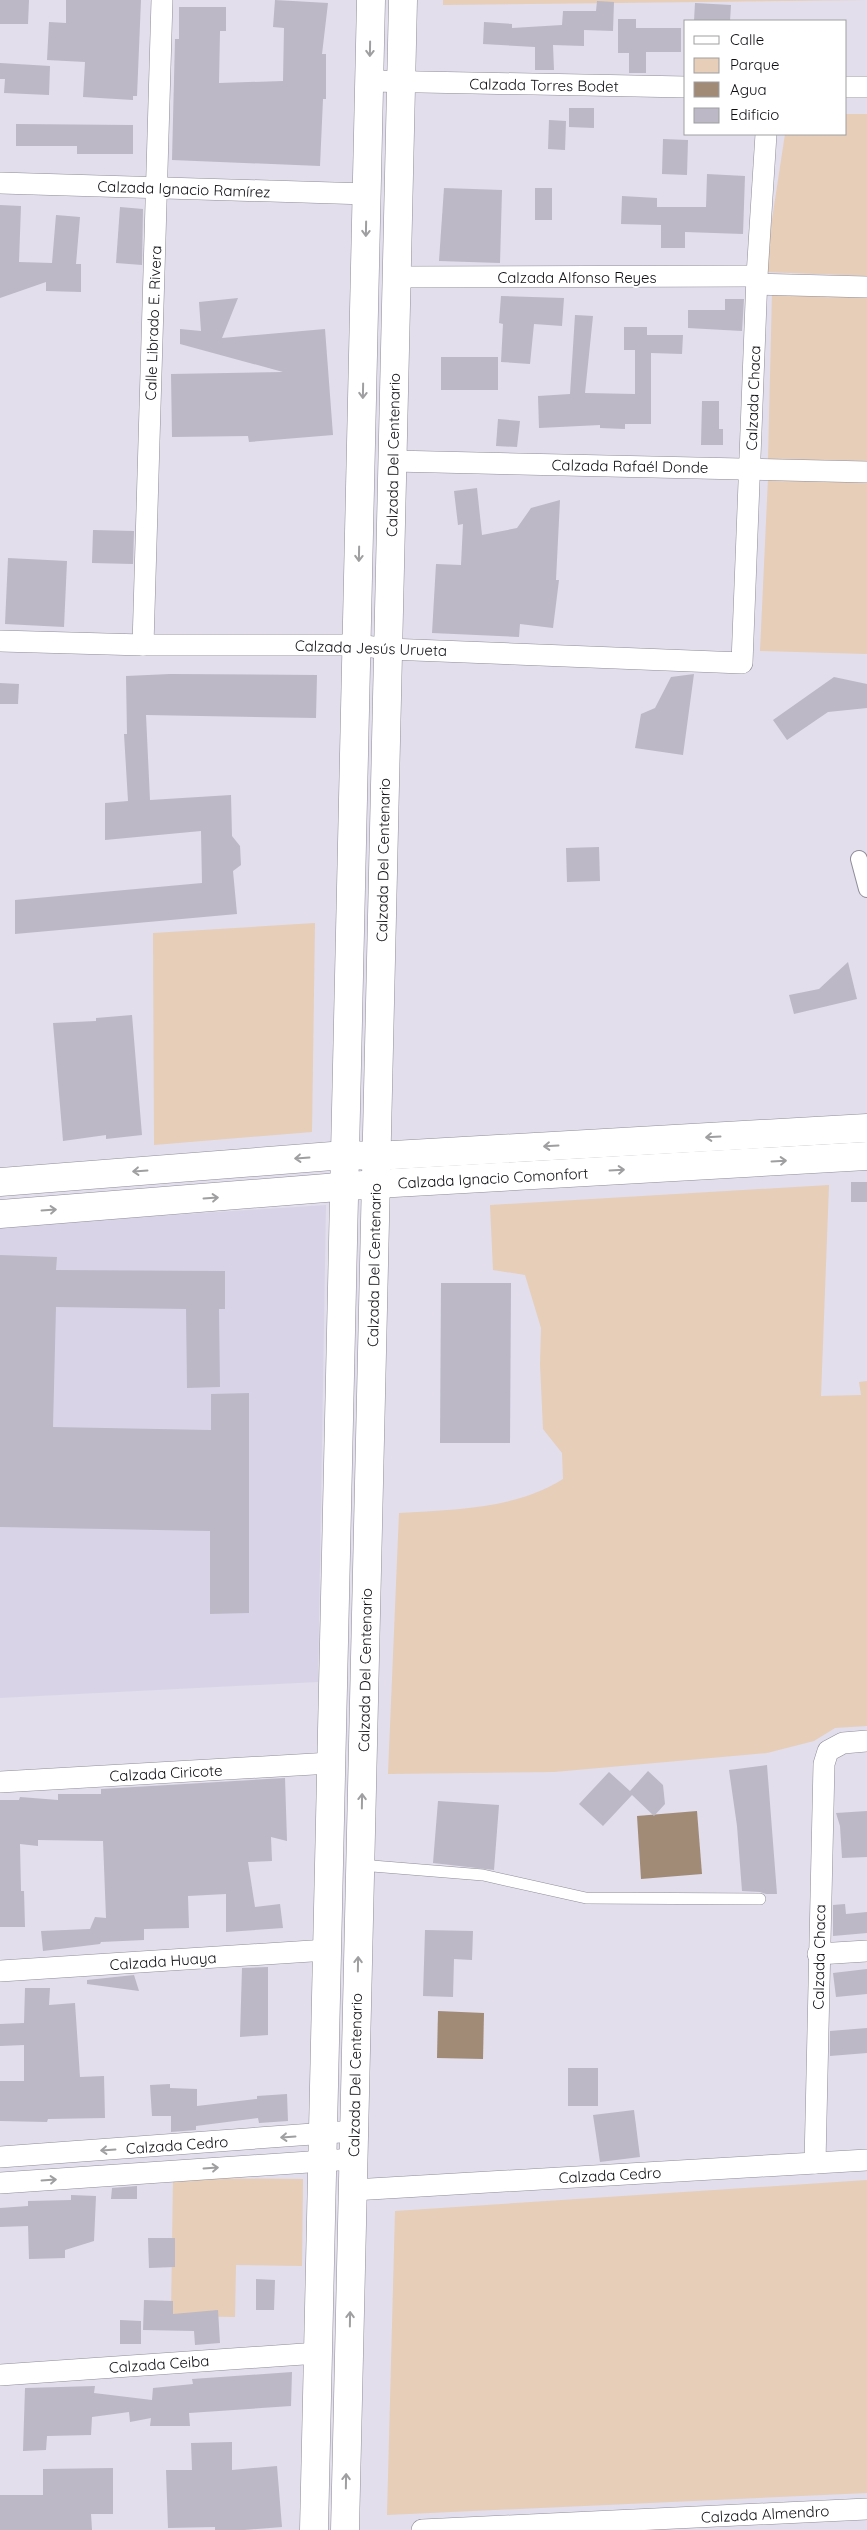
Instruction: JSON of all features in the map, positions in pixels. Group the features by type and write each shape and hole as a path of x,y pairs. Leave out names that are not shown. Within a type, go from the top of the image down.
{"main road":[{"name":"Calzada Del Centenario","path":"314,2530 372,0"},
{"name":"Calzada Del Centenario","path":"344,2530 403,0"},
{"name":"Calzada Ignacio Comonfort","path":"0,1182 345,1155 376,1156 867,1128"},
{"name":"Calzada Ignacio Comonfort","path":"0,1214 376,1184 867,1156"}],"street":[{"name":"Calle Librado E. Rivera","path":"143,645 162,0"},
{"name":"Calzada Torres Bodet","path":"370,81 684,87"},
{"path":"847,87 867,87"},
{"name":"Calzada Chaca","path":"742,663 757,280 766,135"},
{"name":"Calzada Ignacio Ramírez","path":"0,183 367,194"},
{"name":"Calzada Alfonso Reyes","path":"397,277 757,280 867,287"},
{"name":"Calzada Rafaél Donde","path":"393,461 867,472"},
{"name":"Calzada Jesús Urueta","path":"0,641 143,645 357,645 388,648 742,663"},
{"path":"859,859 867,888"},
{"name":"Calzada Chaca","path":"815,2163 818,1954 824,1764 828,1751 843,1743 867,1741"},
{"name":"Calzada Ciricote","path":"0,1782 331,1763"},
{"name":"Calzada Huaya","path":"0,1972 327,1950"},
{"path":"818,1954 867,1951"},
{"name":"Calzada Cedro","path":"0,2183 322,2147 354,2131"},
{"name":"Calzada Cedro","path":"0,2157 322,2147 353,2159"},
{"name":"Calzada Cedro","path":"353,2190 867,2160"},
{"name":"Calzada Ceiba","path":"0,2375 318,2353"},
{"name":"Calzada Almendro","path":"422,2530 867,2509"}],"lane":[{"path":"360,1865 483,1875 586,1898 760,1899"}],"shaded area":[{"path":"326,1205 318,1682 0,1698 0,1226"}],"green space":[{"path":"443,0 867,0 443,5"},
{"path":"847,114 867,114 867,276 764,272 785,135 847,135"},
{"path":"772,293 867,296 867,461 768,459"},
{"path":"768,479 867,481 867,654 760,651"},
{"path":"315,923 312,1132 154,1145 153,933"},
{"path":"829,1185 821,1396 861,1395 859,1382 867,1381 867,1726 835,1728 814,1741 767,1753 554,1772 388,1774 399,1513 462,1509 504,1502 524,1497 563,1479 562,1453 543,1429 540,1364 541,1328 525,1275 493,1270 490,1205"},
{"path":"173,2178 303,2179 302,2266 236,2265 235,2317 171,2316"},
{"path":"867,2180 867,2493 387,2515 395,2211"}],"water":[{"path":"697,1811 702,1874 641,1879 637,1816"},
{"path":"438,2011 484,2013 483,2059 437,2058"}],"building":[{"path":"0,0 29,0 28,24 0,24"},
{"path":"66,0 141,0 137,96 133,96 133,100 83,97 85,62 47,60 49,22 66,23"},
{"path":"275,0 328,3 322,54 326,54 326,99 323,99 320,166 172,160 175,39 179,39 179,7 226,7 226,31 220,31 219,83 283,81 284,28 273,27"},
{"path":"597,1 614,2 613,31 584,30 584,46 553,45 554,70 535,70 535,47 483,44 484,22 512,24 512,28 562,25 563,11 596,11"},
{"path":"695,3 731,5 730,20 694,20"},
{"path":"618,19 636,19 636,28 681,28 681,52 646,52 646,73 629,73 629,53 618,53"},
{"path":"0,63 50,66 49,95 4,93 5,79 0,79"},
{"path":"569,108 594,108 594,128 569,127"},
{"path":"549,120 566,121 565,150 548,149"},
{"path":"16,124 133,125 133,154 77,154 77,146 16,146"},
{"path":"663,139 688,140 687,175 662,174"},
{"path":"707,174 745,176 743,234 685,232 685,248 661,248 661,225 621,224 622,196 657,198 657,207 706,207"},
{"path":"444,188 502,190 500,263 439,261"},
{"path":"535,188 552,188 552,220 535,220"},
{"path":"0,205 21,206 19,262 52,263 56,215 80,217 76,264 81,264 81,292 46,291 46,282 0,298"},
{"path":"120,207 143,209 142,265 116,263"},
{"path":"501,296 564,298 562,326 534,324 530,364 501,362 503,324 499,323"},
{"path":"238,298 222,338 325,329 333,435 249,442 248,436 172,437 171,374 283,372 180,344 180,329 201,331 199,302"},
{"path":"725,299 744,299 742,331 688,328 688,310 725,310"},
{"path":"575,315 593,316 585,393 635,394 635,350 624,350 624,327 647,327 647,335 683,335 682,354 651,353 651,424 625,424 625,429 600,428 600,425 539,428 538,396 570,394"},
{"path":"441,357 498,357 498,390 441,390"},
{"path":"702,401 719,401 719,429 723,429 723,445 701,445"},
{"path":"498,419 520,421 517,447 496,446"},
{"path":"477,488 482,535 517,528 531,508 560,500 556,580 559,580 553,628 520,624 519,637 432,633 436,564 461,565 463,524 458,525 454,491"},
{"path":"93,530 134,531 133,564 92,563"},
{"path":"8,558 67,561 64,627 5,624"},
{"path":"170,674 317,675 316,718 146,715 150,800 231,795 232,836 240,846 241,865 233,871 237,914 15,934 15,900 202,883 201,831 105,840 105,803 128,801 124,734 127,734 126,676"},
{"path":"694,674 683,755 635,748 641,714 655,708 671,677"},
{"path":"834,677 867,684 867,708 828,712 787,740 773,720"},
{"path":"0,683 19,684 18,704 0,704"},
{"path":"599,847 600,881 567,882 566,848"},
{"path":"848,962 857,999 794,1014 789,995 819,989"},
{"path":"132,1015 142,1135 106,1139 106,1135 63,1141 53,1023 96,1021 96,1018"},
{"path":"851,1182 867,1182 867,1202 851,1202"},
{"path":"0,1255 57,1257 56,1270 225,1271 225,1309 219,1309 220,1387 187,1388 186,1309 56,1307 53,1427 211,1430 211,1394 249,1393 249,1613 210,1614 210,1531 0,1527"},
{"path":"441,1283 511,1283 510,1443 440,1443"},
{"path":"767,1765 777,1894 742,1891 737,1826 729,1770"},
{"path":"648,1771 663,1785 665,1804 654,1816 632,1795 603,1826 579,1804 609,1772 630,1791"},
{"path":"285,1778 287,1841 271,1837 272,1861 248,1862 255,1907 280,1904 283,1928 226,1932 226,1894 188,1896 189,1928 144,1929 144,1940 101,1942 100,1944 43,1951 41,1931 90,1929 95,1917 106,1918 103,1841 38,1840 38,1846 20,1844 21,1891 24,1891 25,1927 0,1927 0,1800 19,1800 20,1797 58,1800 58,1794 101,1794 101,1789"},
{"path":"438,1801 499,1805 494,1870 433,1863"},
{"path":"867,1811 867,1857 842,1858 840,1826 836,1813"},
{"path":"845,1904 846,1914 867,1912 867,1933 833,1936 833,1905"},
{"path":"425,1930 473,1931 472,1960 454,1959 453,1997 423,1996"},
{"path":"268,1967 268,2035 240,2037 242,1968"},
{"path":"867,1969 867,1994 836,1997 833,1973"},
{"path":"134,1975 139,1991 87,1984 87,1980"},
{"path":"25,1988 50,1988 49,2005 75,2003 80,2077 104,2076 105,2118 48,2119 47,2122 0,2121 0,2081 24,2081 24,2045 0,2046 0,2024 24,2023"},
{"path":"867,2028 867,2053 830,2056 830,2031"},
{"path":"568,2068 598,2068 598,2106 568,2106"},
{"path":"170,2084 170,2088 197,2089 197,2106 257,2099 257,2096 287,2094 288,2121 259,2123 258,2118 196,2126 196,2130 171,2132 171,2116 152,2116 150,2085"},
{"path":"634,2110 640,2157 600,2162 593,2115"},
{"path":"137,2186 137,2199 111,2199 112,2188"},
{"path":"71,2195 96,2196 94,2241 65,2250 65,2258 29,2259 28,2226 0,2227 0,2208 28,2206 28,2201 71,2200"},
{"path":"148,2238 175,2238 175,2267 149,2268"},
{"path":"256,2279 275,2280 274,2310 256,2310"},
{"path":"144,2300 173,2301 173,2314 218,2310 220,2343 195,2345 194,2331 143,2330"},
{"path":"120,2320 141,2321 141,2344 120,2344"},
{"path":"292,2372 291,2406 189,2413 190,2426 150,2426 151,2418 130,2422 129,2412 92,2417 91,2435 47,2436 46,2450 23,2451 25,2388 95,2386 94,2393 152,2400 153,2388 193,2384 192,2379"},
{"path":"232,2442 232,2470 277,2466 282,2527 244,2530 215,2530 215,2527 168,2528 166,2470 192,2470 191,2443"},
{"path":"113,2468 113,2514 91,2514 92,2530 0,2530 0,2495 43,2495 43,2469"}]}
